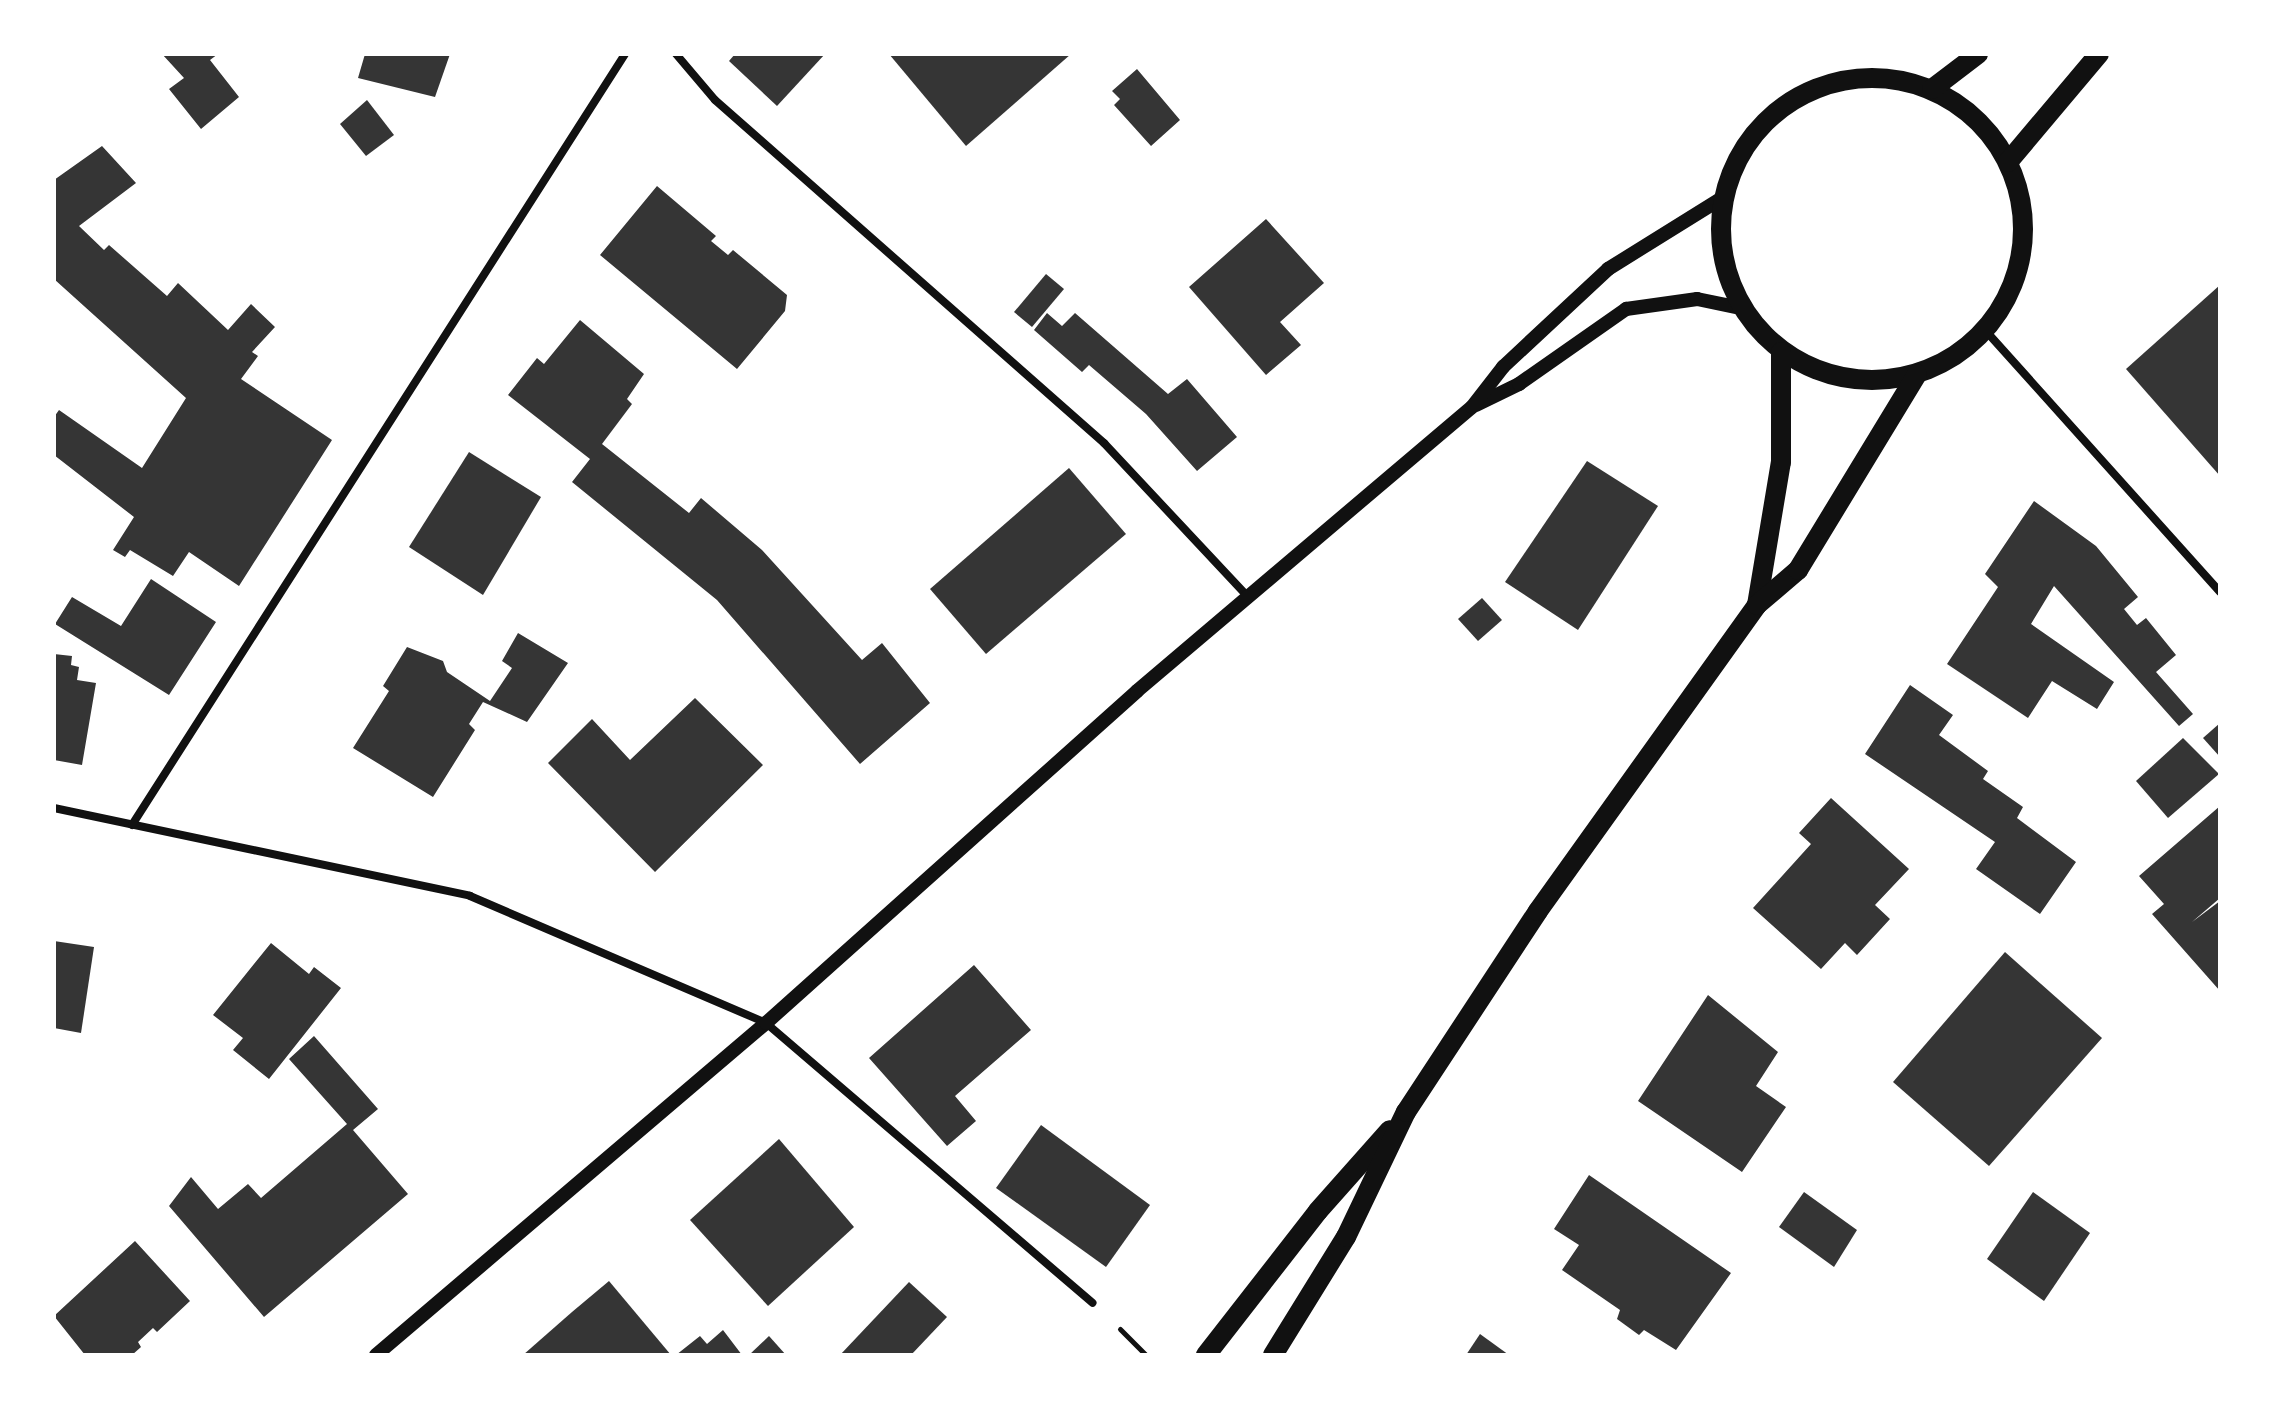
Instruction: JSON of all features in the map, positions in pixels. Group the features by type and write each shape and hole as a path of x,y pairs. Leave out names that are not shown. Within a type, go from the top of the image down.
{"main road":[{"path":"1932,89 1978,54"},
{"path":"2008,162 2099,54"},
{"path":"1879,76 1932,89 1976,119 2008,162 2021,205 2022,250 2010,293 1985,330 1953,357 1917,374 1876,382 1835,377 1781,352 1741,308 1725,258 1722,198 1741,148 1778,108 1825,83 1879,76"},
{"path":"1757,605 1781,462 1781,352"},
{"path":"1273,1355 1346,1237 1406,1112 1538,911 1757,605 1798,570 1917,374"},
{"path":"1206,1355 1318,1211 1406,1112"}],"street":[{"path":"132,825 625,54"},
{"path":"676,54 715,100 1104,443 1248,597"},
{"path":"376,1355 766,1023 1248,597 1472,407 1503,367 1608,269 1722,198"},
{"path":"1472,407 1519,384 1626,309 1697,299 1741,308"},
{"path":"1985,330 2220,592"},
{"path":"54,808 470,896 766,1023 1093,1303"}],"building":[{"path":"162,54 218,54 210,60 239,97 201,129 169,89 184,78"},
{"path":"365,54 450,54 435,97 358,78"},
{"path":"735,54 825,54 777,106 729,61"},
{"path":"889,54 1071,54 966,146"},
{"path":"1137,69 1180,120 1151,146 1114,105 1120,99 1112,91"},
{"path":"367,100 394,135 366,156 340,124"},
{"path":"102,146 136,183 79,226 104,250 109,245 167,296 178,283 228,330 251,304 275,327 252,352 258,356 241,379 332,440 239,586 189,552 173,576 130,550 125,557 113,550 134,517 54,455 54,417 59,410 142,468 186,398 54,279 54,180"},
{"path":"657,186 716,236 711,241 728,255 733,250 787,295 785,311 737,369 600,255"},
{"path":"1266,219 1324,283 1280,322 1301,345 1266,375 1189,287"},
{"path":"1046,274 1064,289 1032,327 1014,312"},
{"path":"2220,285 2220,476 2126,369"},
{"path":"1047,313 1062,326 1075,313 1168,394 1187,379 1237,437 1197,471 1146,414 1089,365 1082,372 1034,330"},
{"path":"580,320 644,374 627,399 632,404 602,444 689,513 701,498 762,550 862,660 882,643 930,703 860,764 717,600 572,482 590,459 508,395 537,358 544,364"},
{"path":"469,452 541,497 483,595 409,547"},
{"path":"1587,461 1658,506 1578,630 1505,582"},
{"path":"1069,468 1126,534 986,654 930,589"},
{"path":"2034,501 2096,546 2138,597 2124,609 2137,625 2146,618 2176,655 2156,672 2193,714 2179,726 2054,586 2031,624 2114,682 2097,709 2052,681 2028,718 1947,664 1998,587 1985,574"},
{"path":"151,579 216,622 169,695 55,624 72,597 121,626"},
{"path":"1482,598 1502,620 1478,641 1458,619"},
{"path":"518,633 568,663 527,722 483,702 469,724 475,730 433,797 353,748 389,691 383,686 407,647 443,661 447,672 490,701 512,668 502,661"},
{"path":"54,654 72,656 71,665 79,667 77,680 96,683 82,765 54,760"},
{"path":"1910,685 1953,715 1939,735 1988,771 1983,779 2023,807 2017,818 2076,862 2040,914 1976,869 1995,842 1865,754"},
{"path":"695,698 763,765 655,872 548,763 592,719 630,760"},
{"path":"2220,723 2220,757 2203,738"},
{"path":"2183,738 2219,774 2168,818 2136,781"},
{"path":"1831,798 1909,869 1875,905 1890,919 1857,955 1845,943 1821,969 1753,908 1811,844 1799,833"},
{"path":"2220,806 2220,898 2192,922 2220,901 2220,991 2152,914 2164,904 2139,876"},
{"path":"54,941 94,947 81,1033 54,1028"},
{"path":"271,943 309,974 314,967 341,988 269,1079 233,1050 243,1038 213,1015"},
{"path":"2005,952 2102,1038 1989,1166 1893,1082"},
{"path":"974,965 1031,1030 955,1096 976,1121 947,1146 869,1058"},
{"path":"1708,995 1778,1052 1756,1086 1786,1107 1742,1172 1638,1101"},
{"path":"314,1036 378,1109 353,1130 408,1194 264,1317 169,1206 191,1177 218,1209 248,1184 261,1198 347,1124 289,1059"},
{"path":"1041,1125 1150,1205 1106,1267 996,1188"},
{"path":"779,1139 854,1227 768,1306 690,1220"},
{"path":"1589,1175 1731,1273 1676,1350 1644,1330 1639,1335 1617,1319 1620,1310 1562,1270 1579,1245 1554,1229"},
{"path":"1804,1192 1857,1230 1834,1267 1779,1227"},
{"path":"2033,1192 2090,1233 2044,1301 1987,1259"},
{"path":"135,1241 190,1301 157,1332 153,1328 138,1342 141,1347 132,1355 85,1355 54,1316"},
{"path":"609,1281 671,1355 523,1355 572,1312"},
{"path":"909,1282 947,1317 911,1355 840,1355"},
{"path":"723,1330 742,1355 676,1355 700,1336 707,1344"},
{"path":"1480,1334 1509,1355 1466,1355"},
{"path":"769,1336 786,1355 749,1355"}]}
